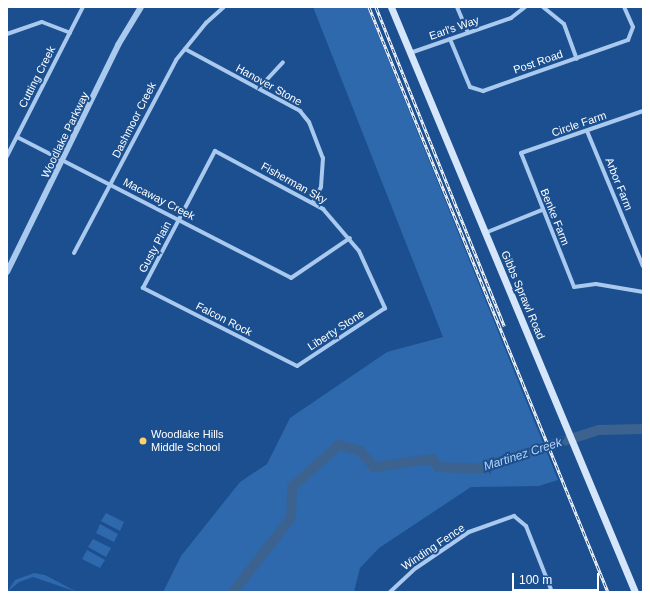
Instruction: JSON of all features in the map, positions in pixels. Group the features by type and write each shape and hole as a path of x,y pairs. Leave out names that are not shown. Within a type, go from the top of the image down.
{"main road":[{"name":"Gibbs Sprawl Road","path":"391,7 635,592"}],"street":[{"name":"Cutting Creek","path":"7,156 83,7"},
{"name":"Woodlake Parkway","path":"7,272 64,160 118,45 141,7"},
{"name":"Dashmoor Creek","path":"74,253 112,185 168,73 185,49 224,7"},
{"path":"457,7 468,33"},
{"name":"Earl's Way","path":"410,53 511,18 525,7"},
{"path":"543,7 564,24 577,58"},
{"name":"Post Road","path":"450,39 466,82 476,91 628,40 633,27 624,7"},
{"path":"7,34 42,22 70,33"},
{"name":"Hanover Stone","path":"185,49 300,111 319,142 324,173 313,202"},
{"path":"259,88 283,62"},
{"name":"Circle Farm","path":"521,153 643,111"},
{"name":"Arbor Farm","path":"588,131 643,266"},
{"name":"Macaway Creek","path":"17,137 180,219 291,278 350,238"},
{"name":"Fisherman Sky","path":"215,151 313,202 350,238 367,264 385,308"},
{"name":"Gusty Plain","path":"143,288 215,151"},
{"name":"Benke Farm","path":"521,153 542,210 574,287 596,284 643,292"},
{"path":"485,233 542,210"},
{"name":"Falcon Rock","path":"143,288 297,366"},
{"name":"Liberty Stone","path":"297,366 385,308"},
{"name":"Winding Fence","path":"390,592 416,568 469,532 514,516 526,526 551,592"}],"shaded area":[{"path":"313,7 367,7 558,480 539,486 471,487 379,548 360,568 354,592 163,592 181,556 240,482 267,464 290,418 387,352 443,337"},
{"path":"106,513 124,522 120,531 101,521"},
{"path":"100,524 118,534 114,542 96,533"},
{"path":"93,539 111,548 106,557 88,547"},
{"path":"87,550 105,560 100,568 82,559"},
{"path":"34,573 45,575 77,592 33,577 19,582 7,592 15,580"}],"waterway":[{"name":"Martinez Creek","path":"233,592 291,518 292,487 339,445 360,451 374,467 432,459 438,467 486,469 491,464 599,430 643,429"}],"railway":[{"path":"369,7 608,592"},
{"path":"376,7 504,326"}],"place":[{"name":"Woodlake Hills Middle School","path":"143,441"}]}
